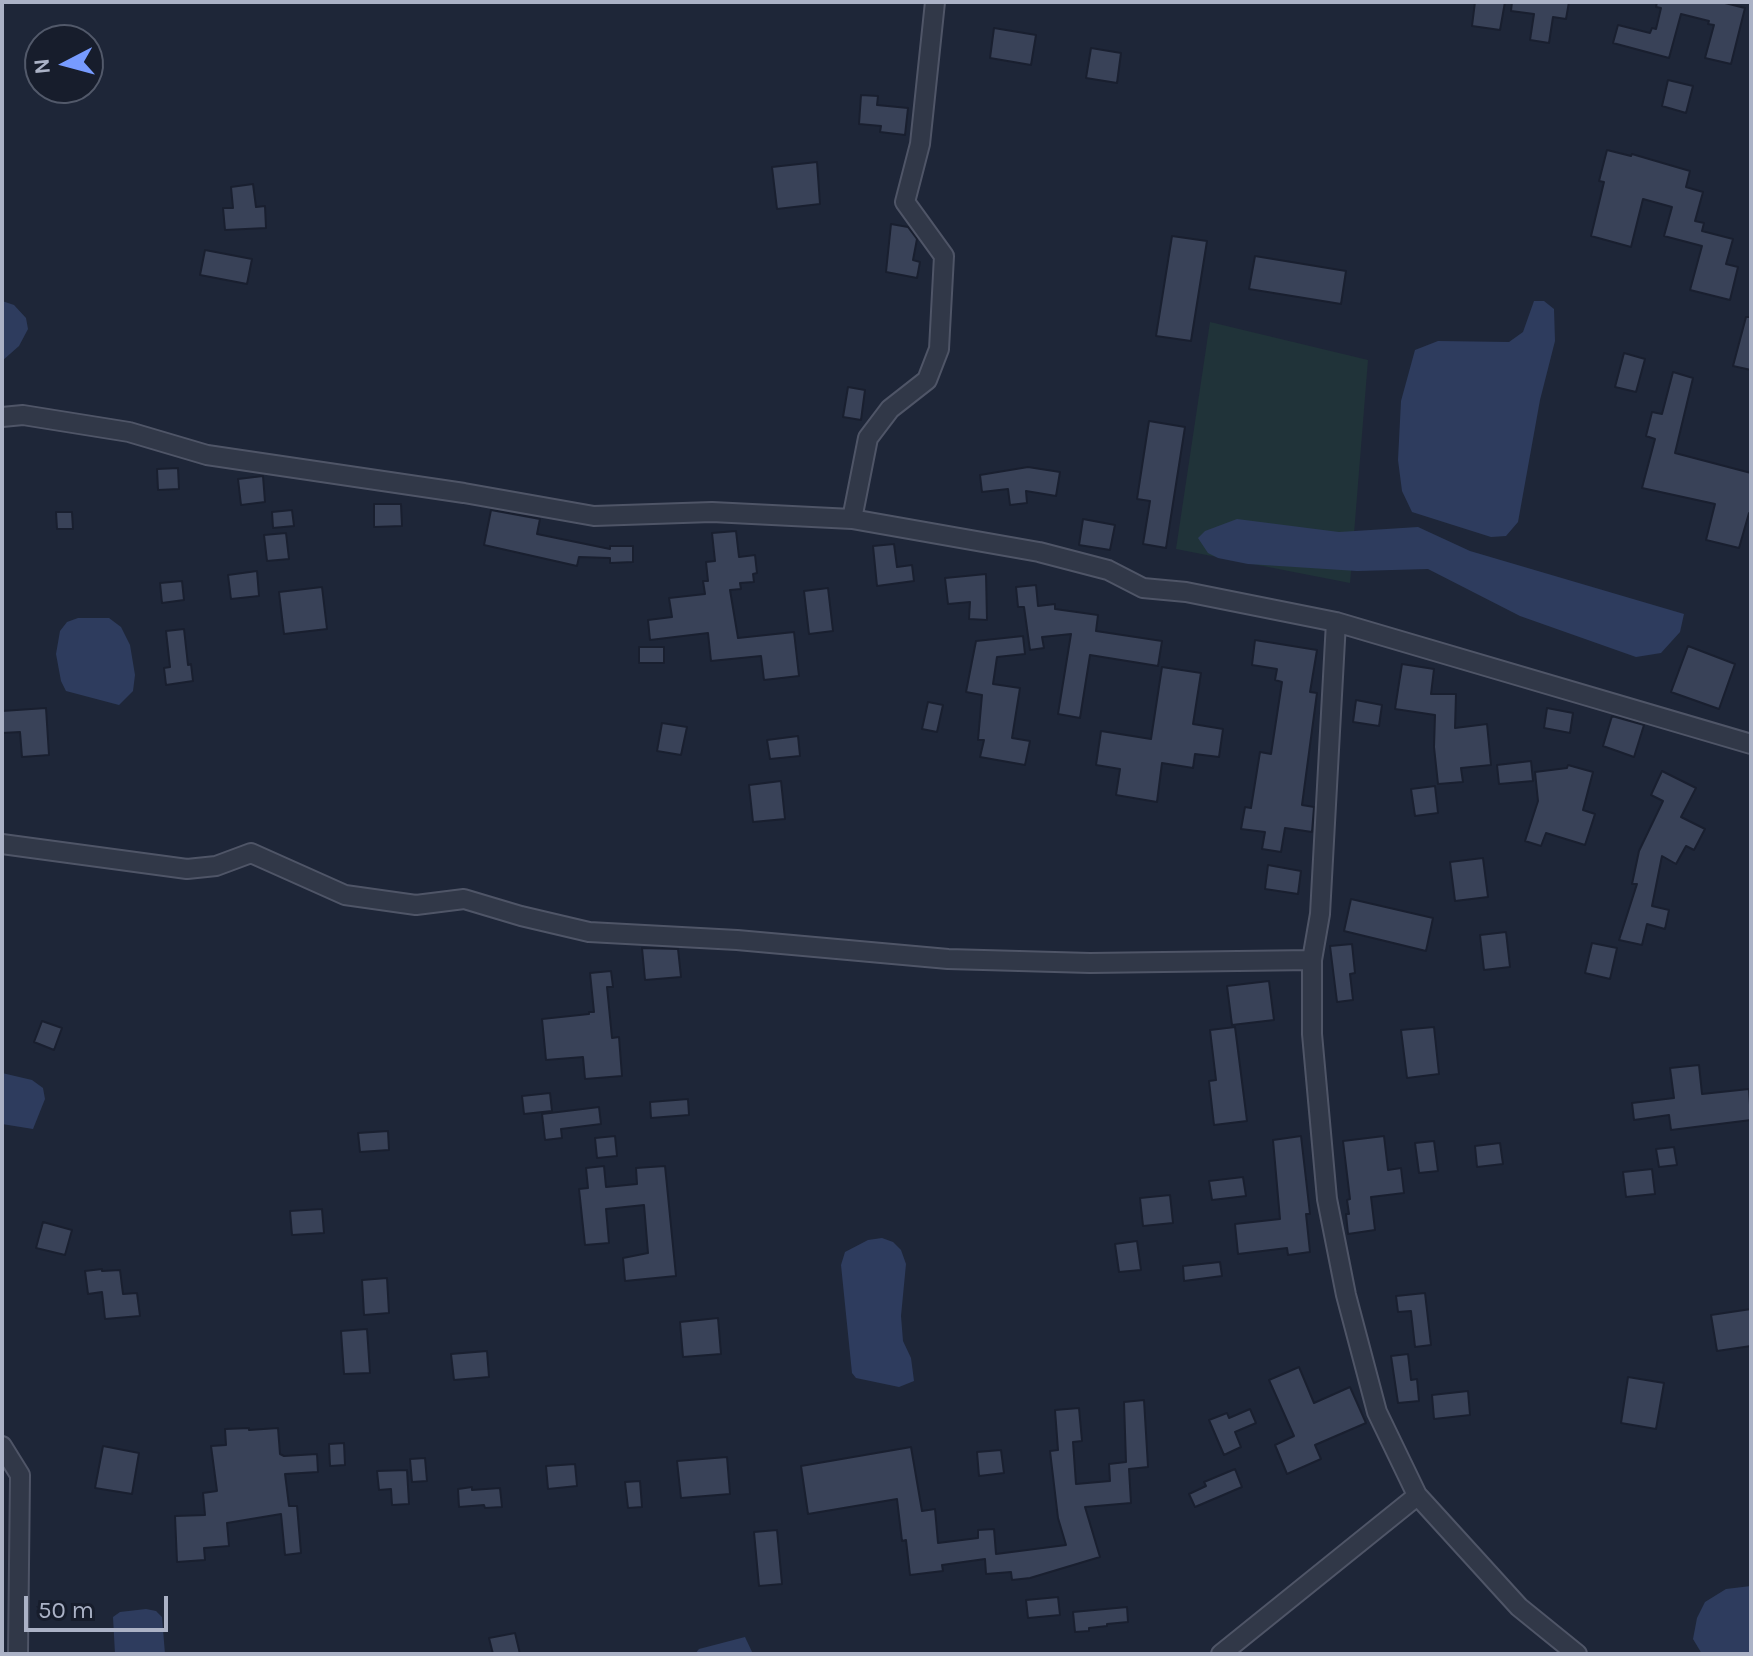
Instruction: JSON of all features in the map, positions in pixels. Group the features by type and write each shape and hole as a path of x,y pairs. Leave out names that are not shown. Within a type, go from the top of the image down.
{"street":[{"path":"852,519 868,438 890,409 927,380 939,349 944,256 905,202 920,144 935,2"},
{"path":"2,417 23,415 129,432 207,455 464,493 594,516 712,512 852,519 1039,552 1108,570 1143,588 1186,592 1336,622 1751,744"},
{"path":"1336,622 1320,914 1312,960 1312,1034 1327,1199 1346,1295 1377,1412 1417,1496 1519,1607 1577,1654"},
{"path":"2,844 187,869 216,866 251,853 345,895 416,905 464,899 589,932 737,940 948,959 1090,963 1312,960"},
{"path":"2,1446 20,1475 18,1654"},
{"path":"1221,1654 1417,1496"}],"shaded area":[{"path":"1210,322 1368,360 1350,583 1176,549"}],"water":[{"path":"2,301 14,305 26,318 28,329 19,346 2,361"},
{"path":"1534,301 1544,301 1554,309 1555,341 1540,400 1518,522 1506,536 1491,537 1412,512 1402,491 1398,460 1401,401 1415,350 1438,341 1509,342 1523,332"},
{"path":"1237,519 1339,532 1418,527 1470,551 1684,614 1680,632 1661,653 1636,657 1520,616 1428,569 1357,571 1248,564 1208,553 1198,538 1205,531"},
{"path":"78,618 109,618 121,627 130,645 135,675 133,691 119,705 66,691 61,681 56,654 60,631 67,622"},
{"path":"2,1073 32,1080 43,1088 45,1099 33,1129 2,1124"},
{"path":"882,1238 893,1242 901,1250 906,1264 901,1316 903,1341 911,1358 914,1381 899,1387 856,1378 852,1373 841,1265 845,1252 868,1240"},
{"path":"1751,1586 1751,1654 1702,1654 1693,1639 1697,1618 1705,1602 1726,1589"},
{"path":"156,1611 162,1617 165,1654 115,1654 113,1617 120,1612"},
{"path":"745,1637 753,1654 695,1654 699,1649"}],"building":[{"path":"1475,2 1505,2 1500,30 1472,26"},
{"path":"1512,2 1569,2 1566,19 1553,17 1549,43 1530,40 1534,14 1511,11"},
{"path":"1657,2 1721,2 1745,8 1731,64 1705,58 1714,25 1681,14 1669,58 1613,43 1618,25 1650,33 1652,28 1656,29 1661,8 1656,7"},
{"path":"994,28 1036,35 1031,65 990,58"},
{"path":"1091,48 1121,53 1117,83 1086,78"},
{"path":"1668,80 1693,86 1686,113 1662,106"},
{"path":"861,95 878,96 877,105 908,108 905,135 880,132 881,126 859,124"},
{"path":"1607,150 1690,171 1686,187 1703,192 1695,221 1704,223 1702,231 1733,239 1726,264 1738,267 1730,300 1690,290 1702,246 1664,236 1672,207 1643,199 1631,247 1591,236 1604,182 1599,181"},
{"path":"817,162 820,204 777,209 772,167"},
{"path":"253,184 256,207 265,206 266,228 225,230 223,208 233,208 231,187"},
{"path":"891,224 908,227 917,239 913,260 920,262 917,278 886,272"},
{"path":"1172,236 1207,241 1191,341 1156,336"},
{"path":"205,250 252,259 247,284 200,275"},
{"path":"1255,256 1346,271 1341,304 1249,289"},
{"path":"1746,317 1751,317 1751,370 1733,366"},
{"path":"1624,353 1645,359 1636,392 1615,387"},
{"path":"1673,372 1693,378 1675,453 1751,473 1751,514 1739,548 1706,540 1715,504 1642,488 1655,439 1646,436 1652,412 1662,414"},
{"path":"848,387 865,390 861,420 843,417"},
{"path":"1149,421 1185,427 1166,548 1143,544 1150,501 1137,499"},
{"path":"1028,467 1060,472 1056,496 1026,491 1027,503 1010,505 1008,489 982,492 980,475"},
{"path":"178,468 179,489 158,490 157,469"},
{"path":"263,476 265,502 241,505 238,479"},
{"path":"374,504 401,504 402,526 374,527"},
{"path":"292,510 294,526 273,528 272,512"},
{"path":"491,510 540,519 537,534 610,549 610,546 633,546 633,562 610,563 610,558 579,557 577,566 484,545"},
{"path":"56,512 72,512 73,529 57,529"},
{"path":"1083,519 1115,525 1110,550 1079,545"},
{"path":"736,531 739,557 755,555 757,573 753,574 754,582 740,583 741,589 730,590 738,638 794,632 799,676 764,680 761,656 711,661 708,633 650,640 648,620 672,617 669,598 705,594 703,581 708,581 706,562 715,561 712,533"},
{"path":"286,533 289,559 267,561 264,535"},
{"path":"894,544 897,567 912,565 914,581 877,586 873,546"},
{"path":"257,571 259,596 231,599 228,575"},
{"path":"986,574 987,620 969,619 970,602 948,604 945,578"},
{"path":"182,581 184,600 162,603 160,583"},
{"path":"1036,585 1038,606 1055,604 1055,609 1098,615 1096,631 1162,641 1158,666 1090,655 1080,718 1058,714 1071,634 1042,637 1044,648 1030,650 1024,607 1018,607 1016,587"},
{"path":"322,587 327,629 284,634 279,592"},
{"path":"828,588 833,631 809,634 804,591"},
{"path":"184,629 193,681 166,685 164,668 170,667 166,631"},
{"path":"1023,636 1025,654 997,657 993,684 1020,688 1012,738 1030,741 1025,765 980,757 984,740 978,740 982,695 966,692 976,641"},
{"path":"1255,640 1317,650 1310,692 1317,693 1302,805 1314,807 1312,832 1285,828 1281,852 1262,849 1265,832 1241,829 1245,807 1251,808 1260,752 1271,754 1282,682 1275,680 1277,669 1252,665"},
{"path":"1688,646 1735,664 1719,709 1671,692"},
{"path":"639,647 664,647 664,663 639,663"},
{"path":"1402,664 1434,669 1431,694 1456,694 1455,728 1487,724 1491,765 1461,768 1463,782 1438,784 1435,715 1395,709"},
{"path":"1162,667 1201,673 1193,724 1223,729 1219,757 1195,754 1193,768 1162,763 1157,802 1116,795 1120,769 1096,765 1101,731 1151,739"},
{"path":"1356,700 1382,705 1379,726 1353,722"},
{"path":"928,702 943,705 937,732 922,729"},
{"path":"46,708 49,755 22,757 20,732 2,733 2,711"},
{"path":"1547,708 1573,713 1570,733 1544,728"},
{"path":"1612,716 1644,725 1634,757 1603,746"},
{"path":"662,723 687,727 681,755 657,751"},
{"path":"798,736 800,756 770,759 767,740"},
{"path":"1531,761 1533,781 1499,784 1497,765"},
{"path":"1568,765 1593,772 1583,810 1595,814 1585,845 1546,833 1541,846 1525,841 1538,801 1535,772 1567,768"},
{"path":"1662,771 1696,788 1681,817 1705,829 1694,850 1686,846 1676,864 1662,856 1652,906 1669,910 1665,929 1647,924 1642,945 1619,940 1637,884 1632,884 1639,851 1663,801 1651,795"},
{"path":"781,781 785,819 753,822 749,785"},
{"path":"1435,786 1438,813 1415,816 1411,789"},
{"path":"1483,858 1488,897 1455,901 1450,862"},
{"path":"1268,865 1301,871 1298,894 1265,889"},
{"path":"1351,899 1433,918 1426,951 1344,931"},
{"path":"1506,932 1510,967 1484,970 1480,935"},
{"path":"1592,943 1617,948 1610,979 1585,973"},
{"path":"1352,944 1355,973 1350,974 1353,1000 1337,1002 1330,946"},
{"path":"642,948 678,949 681,977 645,980"},
{"path":"611,971 613,987 607,987 612,1038 619,1037 622,1076 585,1079 583,1057 546,1060 542,1019 594,1012 590,973"},
{"path":"1269,981 1274,1020 1232,1025 1227,986"},
{"path":"42,1021 62,1028 54,1050 34,1042"},
{"path":"1235,1027 1247,1121 1214,1125 1209,1081 1216,1080 1210,1030"},
{"path":"1434,1027 1439,1074 1407,1078 1401,1030"},
{"path":"1699,1065 1702,1094 1749,1089 1751,1120 1671,1130 1669,1115 1634,1120 1632,1103 1674,1098 1670,1068"},
{"path":"550,1093 552,1111 524,1114 522,1096"},
{"path":"688,1099 689,1115 651,1118 650,1102"},
{"path":"599,1107 601,1124 561,1129 562,1138 545,1140 542,1114"},
{"path":"388,1131 389,1150 360,1152 358,1133"},
{"path":"615,1136 617,1156 597,1158 595,1138"},
{"path":"1301,1136 1310,1214 1306,1214 1310,1252 1288,1255 1287,1248 1238,1254 1235,1224 1280,1219 1273,1140"},
{"path":"1384,1136 1388,1170 1401,1168 1404,1193 1371,1197 1375,1230 1348,1234 1346,1214 1349,1214 1347,1200 1350,1199 1343,1141"},
{"path":"1434,1141 1438,1171 1419,1173 1415,1143"},
{"path":"1500,1143 1503,1164 1477,1167 1475,1146"},
{"path":"1674,1147 1677,1165 1659,1167 1656,1149"},
{"path":"604,1166 606,1187 637,1184 636,1168 665,1166 676,1276 625,1281 623,1258 648,1253 644,1205 606,1209 609,1243 585,1245 579,1189 588,1188 586,1168"},
{"path":"1652,1169 1655,1194 1626,1197 1623,1172"},
{"path":"1243,1177 1246,1196 1212,1200 1209,1181"},
{"path":"1170,1195 1173,1223 1143,1226 1140,1198"},
{"path":"322,1209 324,1233 292,1235 290,1211"},
{"path":"43,1222 72,1230 65,1255 36,1248"},
{"path":"1137,1241 1141,1270 1119,1272 1115,1244"},
{"path":"1220,1262 1222,1276 1184,1281 1183,1266"},
{"path":"120,1270 123,1294 137,1293 140,1316 105,1319 102,1292 88,1294 85,1271"},
{"path":"387,1278 389,1313 364,1315 362,1280"},
{"path":"1425,1293 1431,1345 1415,1347 1411,1311 1398,1312 1396,1296"},
{"path":"1751,1309 1751,1346 1717,1351 1711,1315"},
{"path":"718,1318 721,1354 683,1357 680,1322"},
{"path":"367,1329 370,1373 344,1374 341,1331"},
{"path":"487,1351 489,1377 454,1380 451,1354"},
{"path":"1408,1354 1411,1380 1417,1379 1419,1401 1398,1403 1391,1356"},
{"path":"1299,1367 1314,1403 1350,1387 1366,1423 1315,1445 1321,1459 1287,1474 1275,1445 1294,1436 1269,1380"},
{"path":"1628,1377 1664,1383 1656,1429 1621,1423"},
{"path":"1468,1391 1470,1415 1434,1419 1432,1395"},
{"path":"1144,1400 1148,1467 1129,1469 1131,1503 1085,1507 1100,1557 1030,1578 1012,1580 1011,1572 986,1574 985,1559 942,1565 943,1571 910,1575 897,1499 808,1514 801,1466 911,1447 922,1511 935,1509 938,1543 978,1538 978,1530 994,1529 996,1554 1066,1545 1058,1518 1050,1451 1058,1450 1055,1410 1079,1408 1082,1441 1073,1442 1076,1484 1110,1481 1109,1464 1126,1462 1124,1402"},
{"path":"1250,1409 1256,1423 1235,1432 1241,1447 1224,1455 1209,1420 1227,1413 1229,1418"},
{"path":"278,1428 280,1454 284,1456 317,1454 318,1472 285,1474 289,1506 297,1506 301,1553 285,1555 281,1514 227,1523 229,1546 204,1548 205,1560 177,1562 175,1516 205,1515 203,1493 217,1491 211,1446 226,1445 225,1429"},
{"path":"344,1443 345,1465 330,1466 329,1444"},
{"path":"103,1446 139,1453 132,1494 95,1488"},
{"path":"1001,1450 1004,1473 979,1476 977,1452"},
{"path":"727,1457 730,1494 681,1498 677,1461"},
{"path":"425,1458 427,1481 412,1482 410,1459"},
{"path":"575,1464 577,1486 548,1489 546,1466"},
{"path":"1235,1469 1242,1487 1195,1507 1189,1494 1206,1486 1204,1482"},
{"path":"407,1470 409,1504 392,1505 391,1489 379,1490 377,1471"},
{"path":"640,1481 642,1507 628,1508 625,1482"},
{"path":"472,1487 472,1490 500,1488 502,1507 459,1507 458,1489"},
{"path":"777,1530 782,1584 759,1586 754,1532"},
{"path":"1058,1597 1060,1615 1028,1618 1026,1600"},
{"path":"1127,1607 1128,1622 1075,1632 1073,1612"},
{"path":"515,1633 520,1654 493,1654 489,1638"}]}
